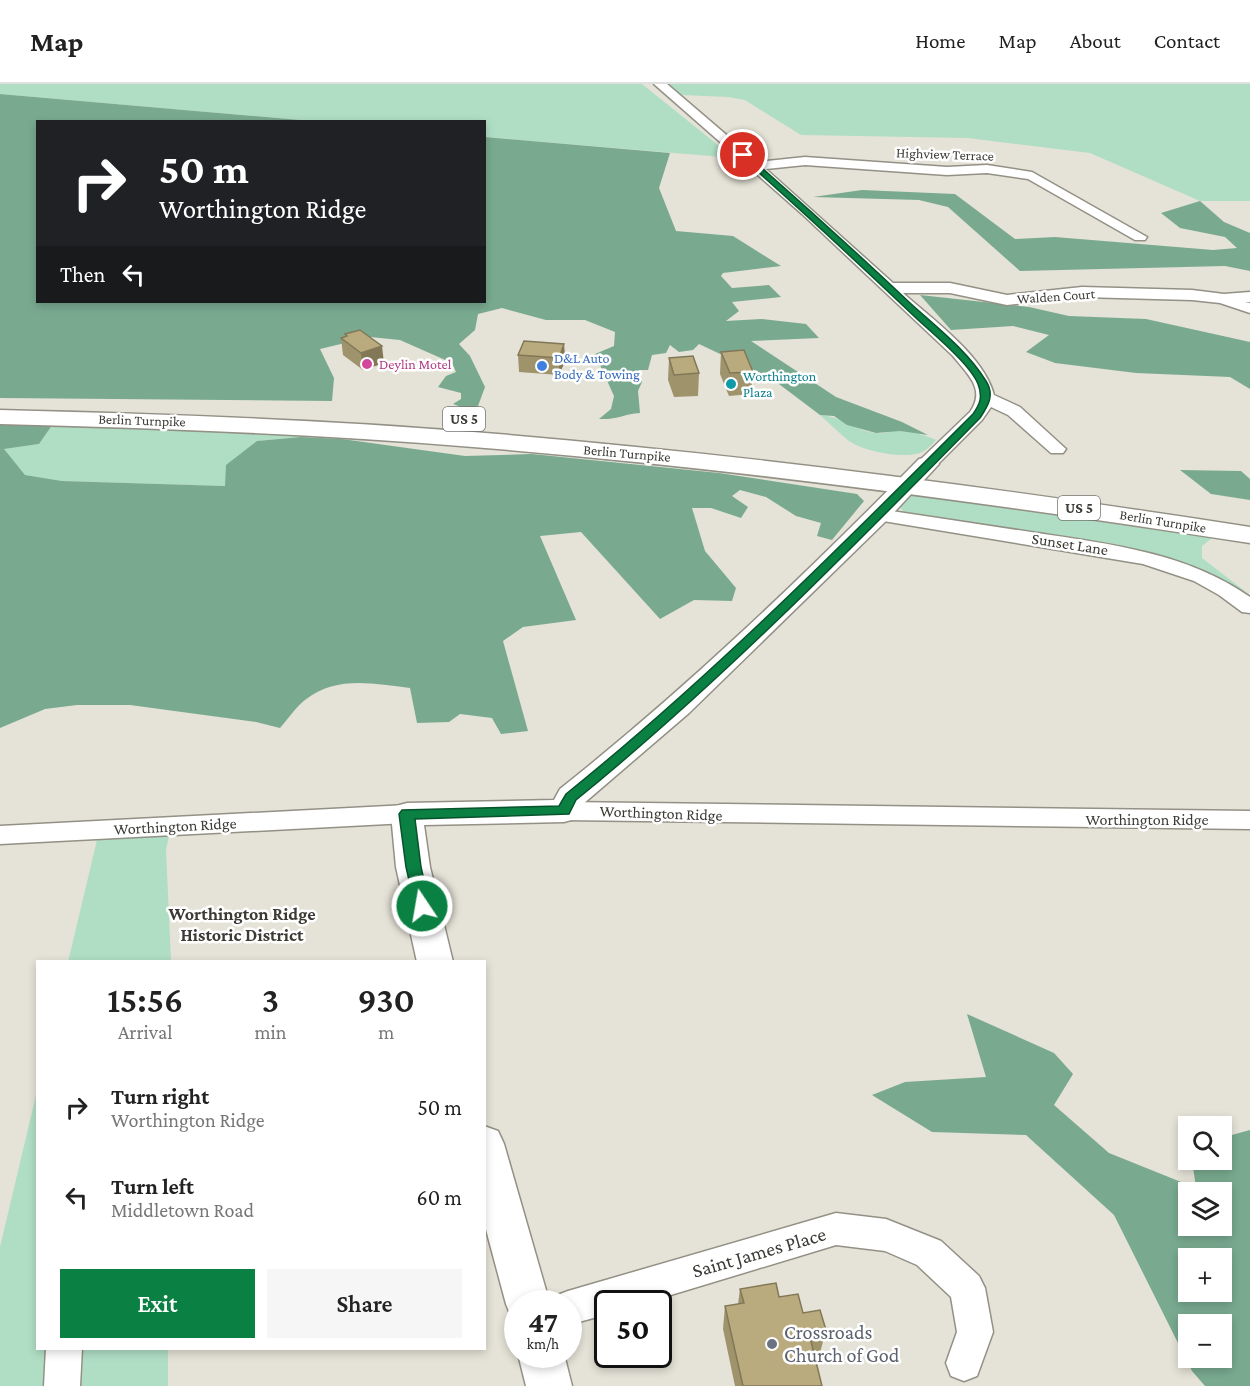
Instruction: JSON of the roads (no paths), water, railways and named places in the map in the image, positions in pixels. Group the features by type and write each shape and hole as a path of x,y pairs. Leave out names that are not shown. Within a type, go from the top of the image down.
{"highway":[{"name":"Berlin Turnpike","path":"0,404 196,406 437,417 684,437 855,456"},
{"name":"Berlin Turnpike","path":"0,417 182,422 415,434 699,459 912,470 1250,513"},
{"name":"Berlin Turnpike","path":"912,470 1250,535"}],"main road":[{"path":"564,811 571,797 647,735 878,515 912,470"},
{"name":"Worthington Ridge","path":"407,814 564,811"},
{"path":"407,814 413,867 435,960"},
{"path":"486,1151 524,1290"},
{"path":"544,1368 549,1386"}],"street":[{"path":"660,84 807,211 969,364 982,382 986,398 976,416 912,470"},
{"name":"Highview Terrace","path":"755,166 805,161 947,171 987,169 1032,176 1140,237"},
{"name":"Walden Court","path":"889,288 950,288 1007,300 1082,292 1192,295 1224,299 1250,297"},
{"name":"Walden Court","path":"1224,299 1250,308"},
{"path":"986,398 1014,411 1058,449"},
{"name":"Sunset Lane","path":"878,515 1109,550 1159,560 1202,576 1250,607"},
{"name":"Worthington Ridge","path":"564,811 1250,820"},
{"name":"Worthington Ridge","path":"0,835 407,814"},
{"name":"Saint James Place","path":"582,1304 836,1229 886,1234 929,1253 967,1288 975,1332 964,1363"},
{"path":"63,1386 64,1350"}],"place":[{"name":"Deylin Motel","path":"367,364"},
{"name":"D&L Auto Body & Towing","path":"542,366"},
{"name":"Worthington Plaza","path":"731,384"},
{"name":"Crossroads Church of God","path":"772,1344"}],"district":[{"name":"Worthington Ridge Historic District","path":"242,924"}]}
